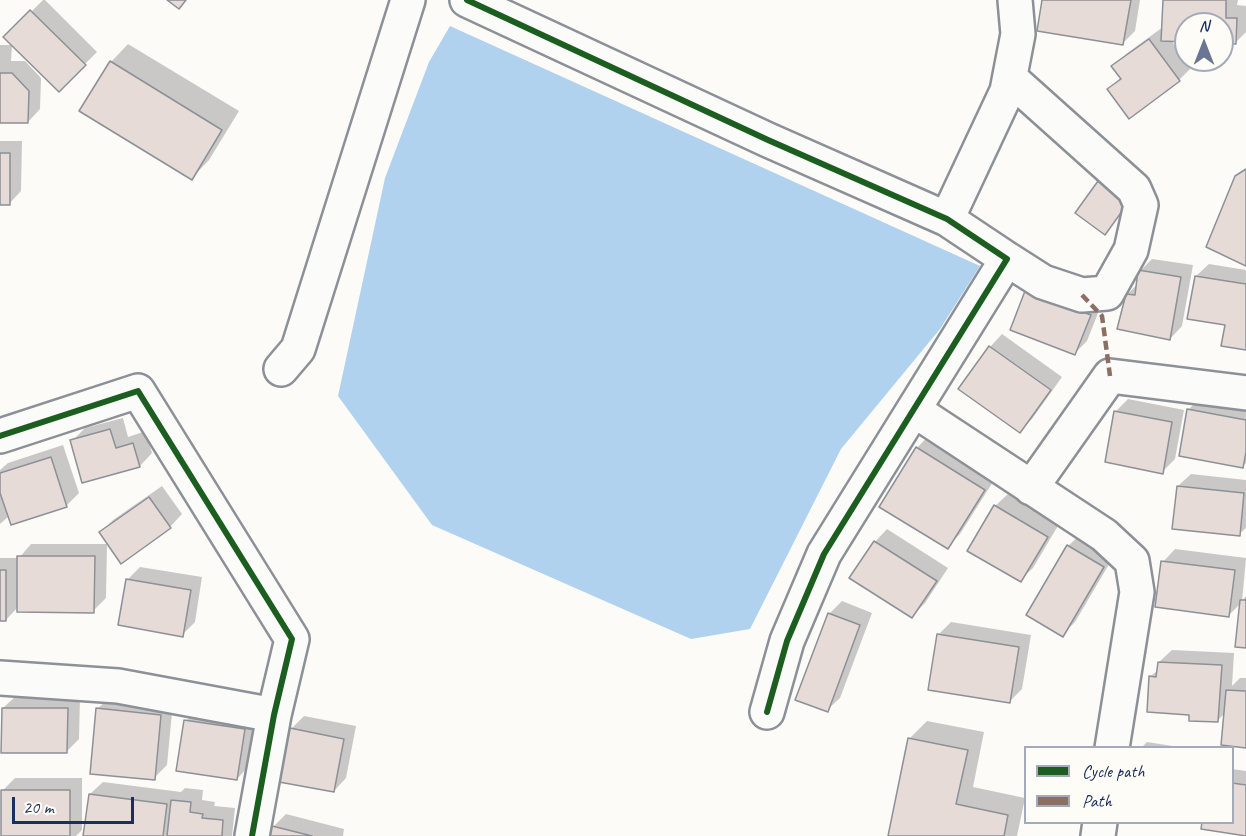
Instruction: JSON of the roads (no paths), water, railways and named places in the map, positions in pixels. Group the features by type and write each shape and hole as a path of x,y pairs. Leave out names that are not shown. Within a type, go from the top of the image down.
{"street":[{"path":"281,369 298,349 408,0"},
{"path":"467,0 768,140 947,219 1043,282 1082,295 1107,292 1131,250 1141,205 1134,189 1010,78"},
{"path":"947,219 1007,91 1018,34 1015,0"},
{"path":"767,712 787,641 824,554 1007,259"},
{"path":"1031,488 1110,376 1246,393"},
{"path":"0,436 138,391 292,639 274,715 252,836"},
{"path":"914,410 1104,535 1132,561 1137,592 1112,746"},
{"path":"0,678 118,686 274,715"}],"water":[{"path":"450,26 980,266 940,329 841,449 750,629 691,639 432,525 338,396 385,178 429,62"}]}
